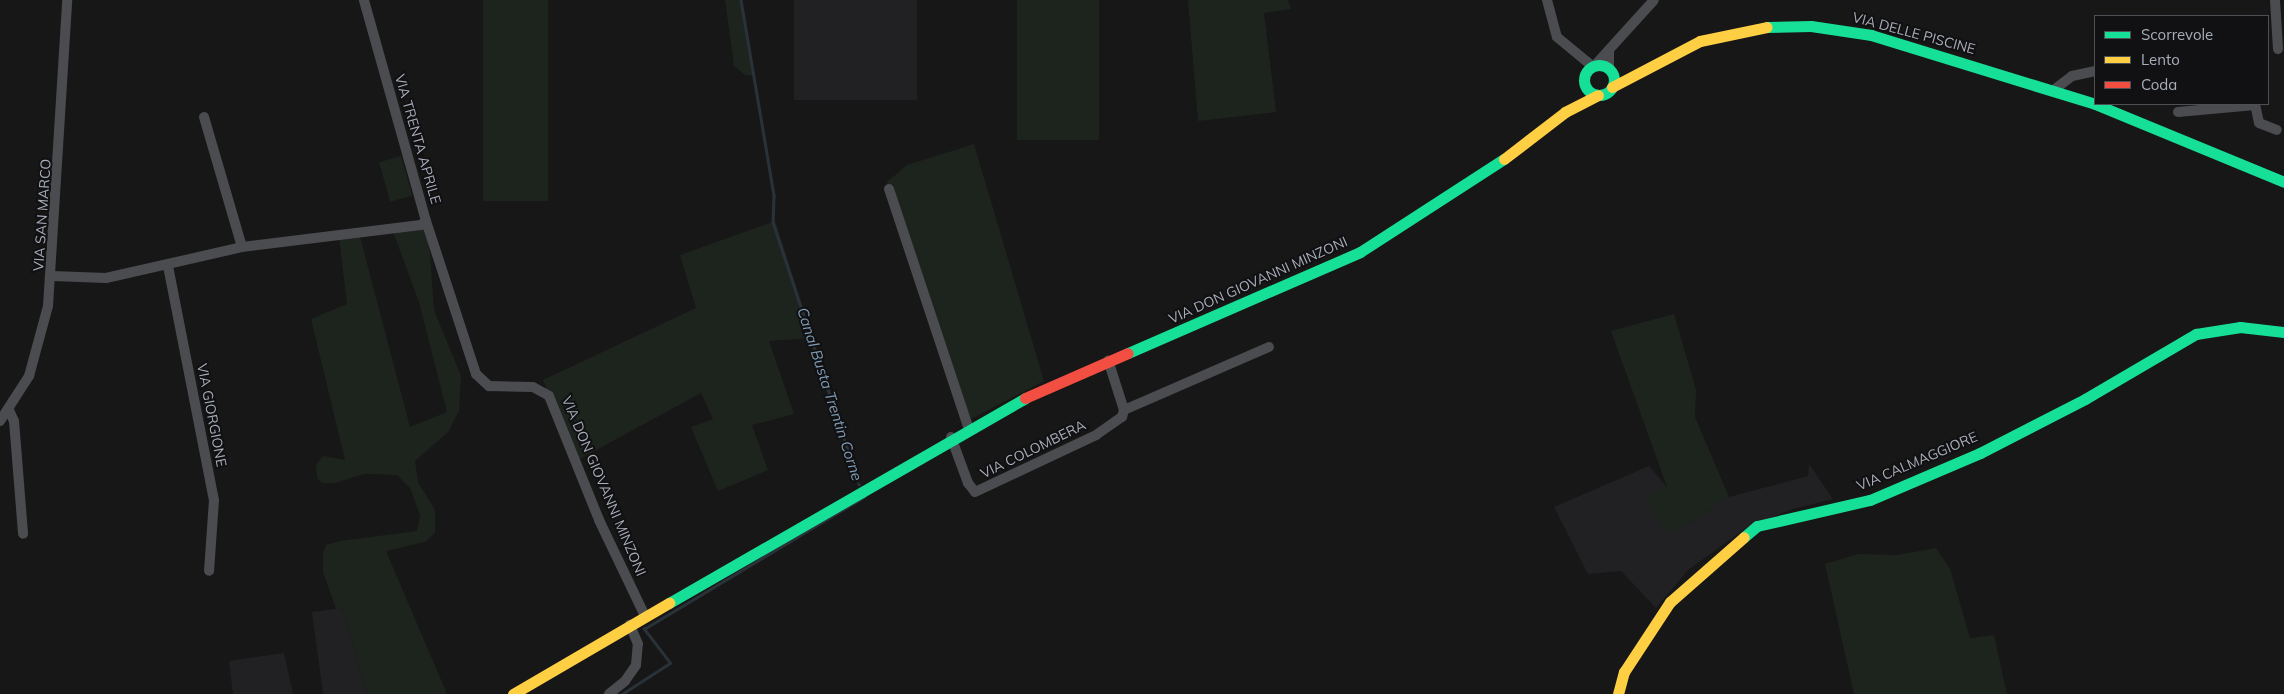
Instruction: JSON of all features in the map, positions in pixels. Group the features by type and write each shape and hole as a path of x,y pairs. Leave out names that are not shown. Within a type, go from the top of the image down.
{"street":[{"name":"VIA SAN MARCO","path":"0,421 8,410 38,353 52,276 67,0"},
{"name":"VIA TRENTA APRILE","path":"52,276 106,278 168,266 242,247 421,225 426,221 364,0"},
{"path":"1547,0 1557,37 1576,56 1592,67"},
{"path":"1565,112 1592,67 1654,0"},
{"path":"2275,0 2277,50"},
{"name":"VIA DELLE PISCINE","path":"1565,112 1681,49 1721,35 1766,27 1811,26 1871,35 2055,89 2094,104"},
{"path":"1609,50 1612,87"},
{"name":"VIA DELLE PISCINE","path":"1592,67 1611,71 1639,73"},
{"path":"2055,89 2064,80 2094,71"},
{"path":"1583,82 1588,91 1598,95"},
{"name":"VIA DELLE PISCINE","path":"2097,105 2284,182"},
{"path":"2178,112 2245,105"},
{"path":"2255,105 2259,123 2277,130"},
{"name":"VIA DON GIOVANNI MINZONI","path":"513,694 968,427 1038,390 1281,289 1360,252 1522,148 1565,112"},
{"path":"204,117 242,247"},
{"path":"888,189 968,427"},
{"name":"VIA DON GIOVANNI MINZONI","path":"426,221 476,374 489,386 533,387 549,396 599,520 644,616"},
{"name":"VIA GIORGIONE","path":"168,266 214,500 209,572"},
{"name":"VIA CALMAGGIORE","path":"1618,694 1624,672 1670,602 1757,526 1870,500 1980,453 2085,399 2196,334 2240,327 2284,332"},
{"name":"VIA COLOMBERA","path":"951,437 968,483 975,492 1096,435 1122,417 1124,410 1269,347"},
{"path":"1108,360 1124,410"},
{"path":"8,410 14,421 23,534"},
{"path":"609,694 625,681 636,664 638,644 630,625"}],"shaded area":[{"path":"483,0 548,0 548,201 483,201"},
{"path":"725,0 742,0 755,76 745,75 734,66"},
{"path":"794,0 917,0 917,100 794,100"},
{"path":"1017,0 1099,0 1099,140 1017,140"},
{"path":"1188,0 1288,0 1291,9 1264,13 1276,112 1198,121"},
{"path":"974,144 1044,381 971,419 951,374 887,182 907,165"},
{"path":"401,156 412,195 390,202 379,162"},
{"path":"775,221 813,338 769,341 794,414 752,425 768,470 718,491 691,427 713,419 701,393 578,460 543,380 696,308 680,255"},
{"path":"428,226 434,310 461,376 459,411 448,432 415,461 418,482 435,510 435,533 425,542 386,551 447,694 367,694 342,608 336,609 323,572 323,553 326,545 340,541 417,531 420,515 410,488 397,475 364,474 335,483 322,483 317,478 316,465 323,456 345,460 311,319 347,304 339,237 359,233 410,427 447,412 419,302 392,229"},
{"path":"1674,314 1696,390 1695,417 1729,497 1675,532 1655,519 1645,496 1667,487 1611,331"},
{"path":"1809,464 1833,499 1793,509 1746,528 1688,570 1656,608 1621,571 1588,574 1554,507 1649,466 1667,487 1645,497 1675,532 1729,497 1808,476"},
{"path":"1936,548 1950,569 1970,638 1994,635 2007,694 1854,694 1825,564 1858,554 1898,555"},
{"path":"342,608 367,694 323,694 312,612"},
{"path":"284,653 293,694 233,694 229,661"}],"waterway":[{"name":"Canal Busta Trentin Corne","path":"741,0 774,196 773,222 859,484"},
{"name":"Canal Busta Trentin Corne","path":"622,694 670,663 644,629 864,497 863,494"}],"traffic: fast":[{"path":"1767,27 1811,26 1871,35 2094,104"},
{"path":"1599,65 1610,69 1614,80 1610,91 1599,95 1588,91 1584,80 1588,69 1599,65"},
{"path":"2097,105 2284,182"},
{"path":"1128,353 1360,252 1504,159"},
{"path":"1744,537 1757,526 1870,500 1980,453 2085,399 2196,334 2240,327 2284,332"},
{"path":"669,603 1025,398"}],"traffic: slow":[{"path":"1612,87 1700,41 1767,27"},
{"path":"1504,159 1565,112 1598,95"},
{"path":"1618,694 1624,672 1670,602 1744,537"},
{"path":"513,694 669,603"}],"traffic: jam":[{"path":"1025,398 1128,353"}]}
